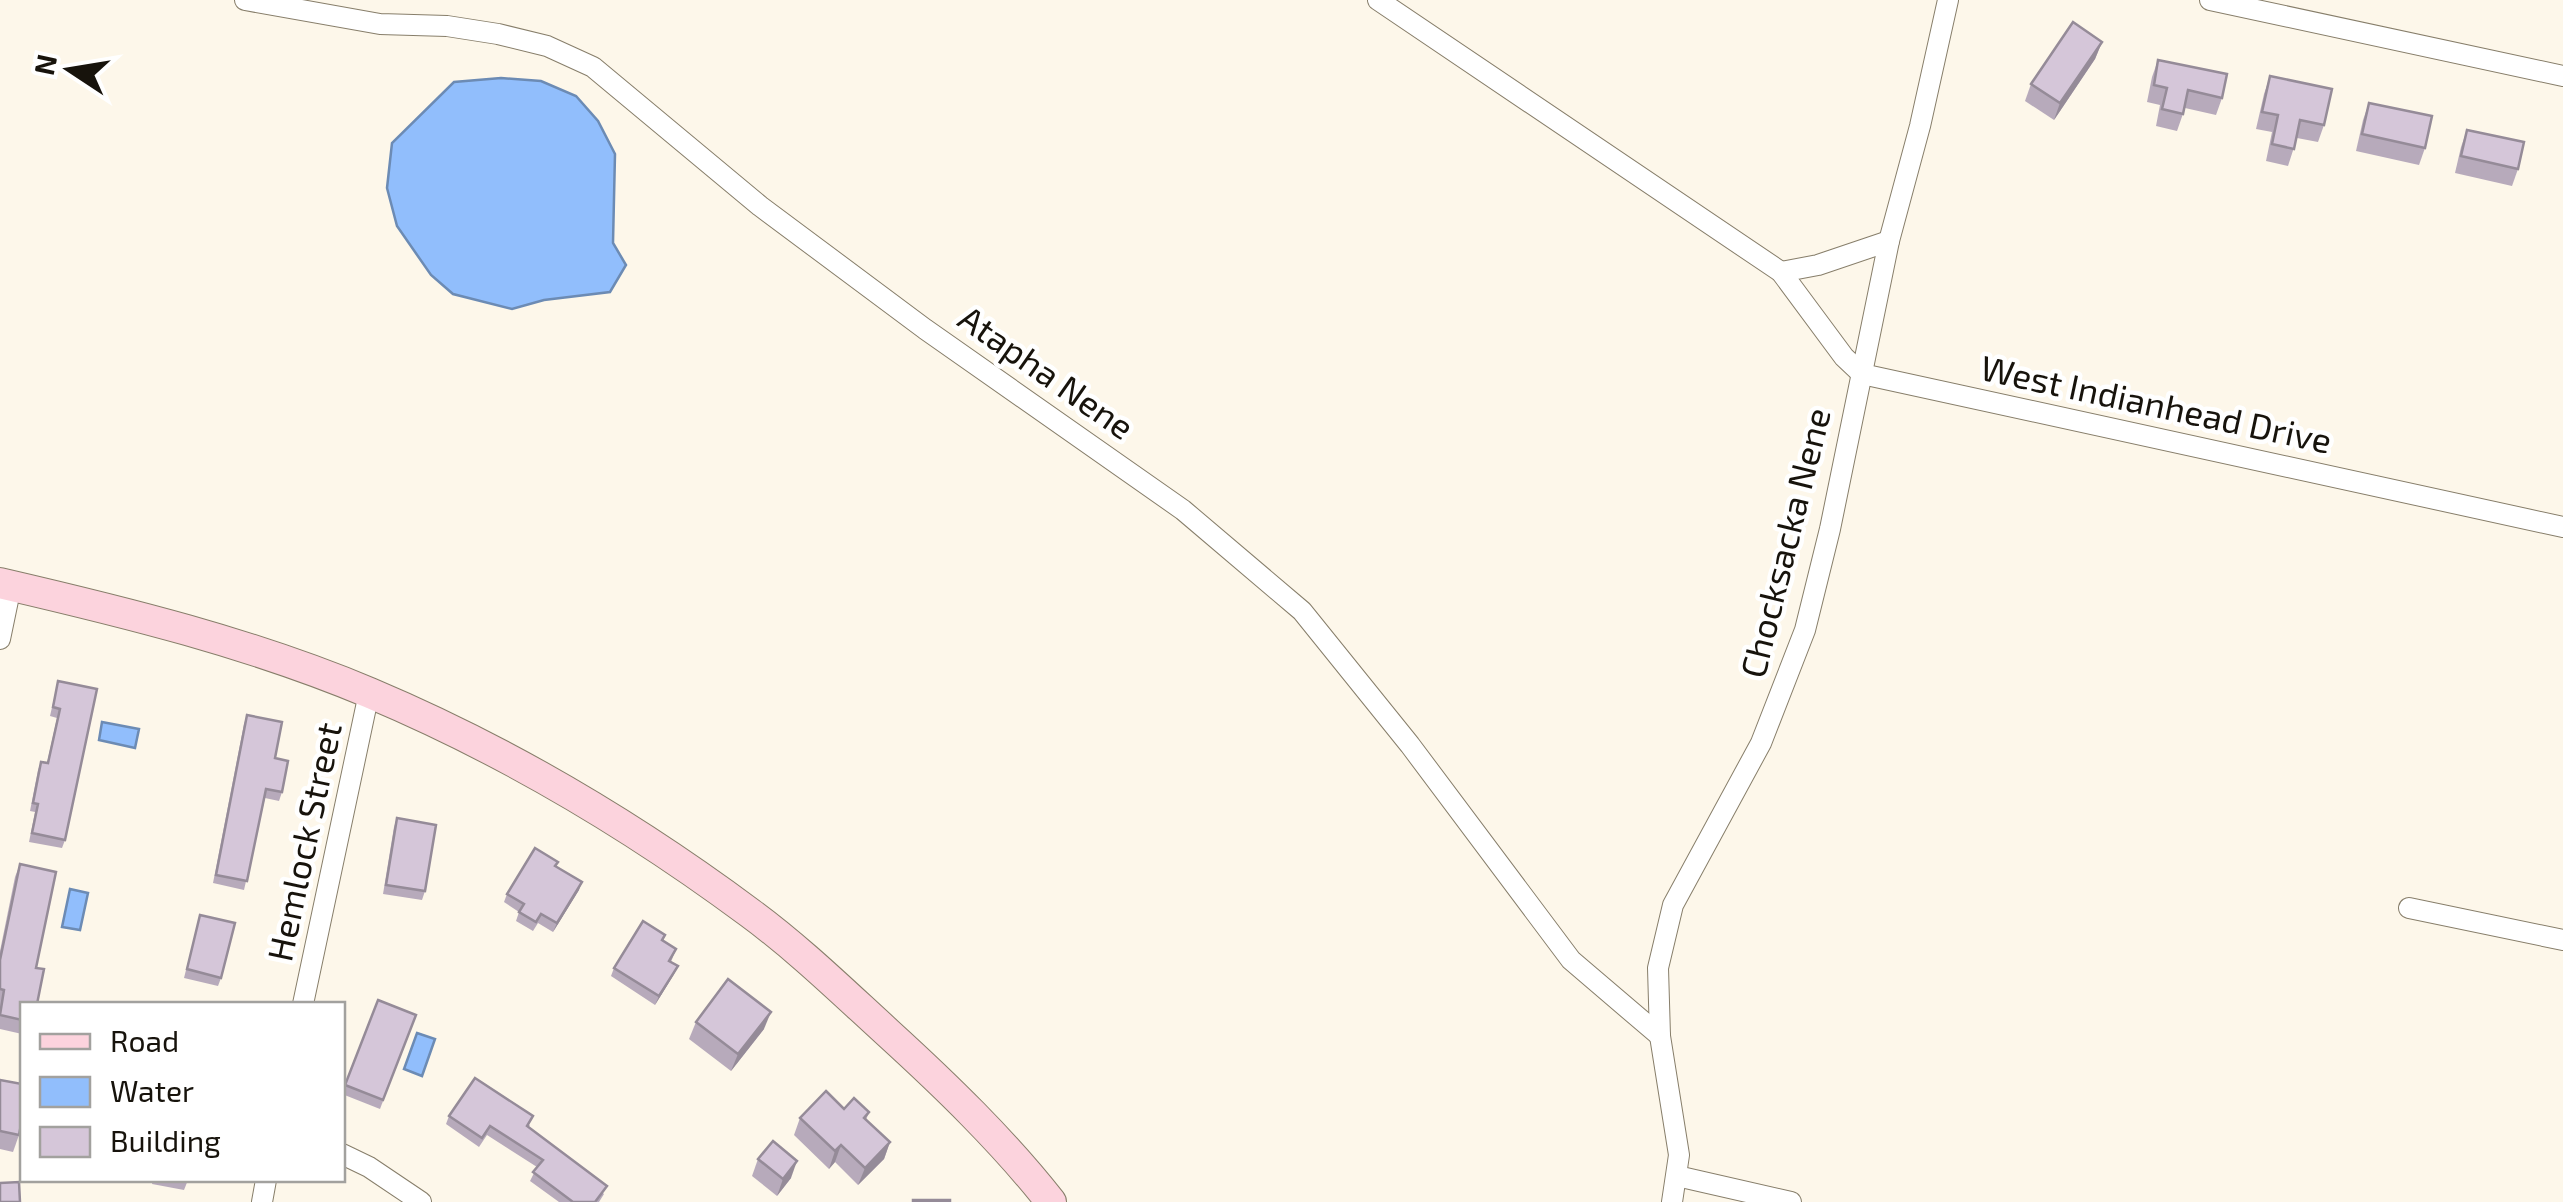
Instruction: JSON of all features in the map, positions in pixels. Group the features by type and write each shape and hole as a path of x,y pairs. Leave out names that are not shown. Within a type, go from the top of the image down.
{"main road":[{"path":"5,584 218,639 369,693 466,737 548,781 646,841 752,914 922,1064 1051,1202"}],"street":[{"name":"Atapha Nene","path":"245,0 380,24 447,26 498,34 547,46 593,67 760,206 925,329 1184,510 1302,611 1410,745 1570,960 1660,1036"},
{"path":"1378,0 1781,272 1844,357 1862,374"},
{"name":"Chocksacka Nene","path":"1672,1202 1677,1176 1676,1122 1660,1036 1658,968 1674,905 1761,743 1805,630 1830,529 1889,241 1948,0"},
{"path":"2210,0 2563,76"},
{"path":"1781,272 1818,265 1889,241"},
{"name":"West Indianhead Drive","path":"1862,374 2563,527"},
{"path":"0,638 5,584"},
{"name":"Hemlock Street","path":"304,1002 369,693"},
{"path":"2409,908 2563,940"},
{"path":"345,1155 370,1167 421,1202"},
{"path":"1677,1176 1791,1202"}],"water":[{"path":"501,78 541,81 576,96 598,121 615,154 613,243 626,265 610,292 544,300 512,309 453,294 431,275 397,226 387,188 392,143 454,82"},
{"path":"102,722 139,729 135,748 99,740"},
{"path":"70,889 88,893 80,930 62,927"},
{"path":"417,1033 435,1039 422,1076 404,1069"}],"building":[{"path":"2073,22 2102,42 2060,103 2031,84"},
{"path":"2158,60 2227,74 2222,98 2188,90 2183,114 2162,109 2167,88 2154,85"},
{"path":"2270,76 2332,89 2324,125 2300,120 2294,149 2272,144 2278,115 2262,112"},
{"path":"2369,103 2432,116 2425,148 2362,134"},
{"path":"2467,130 2524,142 2518,169 2461,156"},
{"path":"58,681 97,689 65,840 32,833 41,762 48,763 60,709 53,707"},
{"path":"247,715 282,722 275,758 288,761 282,792 266,789 247,881 216,875"},
{"path":"397,818 436,825 425,891 386,885"},
{"path":"535,848 582,882 557,923 541,914 536,922 519,912 524,904 507,894"},
{"path":"20,864 56,872 36,968 44,969 37,1002 20,1002 20,1020 0,1015 4,990 0,989 0,960"},
{"path":"200,915 235,923 221,978 187,969"},
{"path":"643,921 665,935 662,940 676,949 669,961 678,966 659,996 614,968"},
{"path":"728,979 771,1012 738,1054 696,1022"},
{"path":"378,1000 416,1015 383,1100 345,1085"},
{"path":"475,1078 533,1116 527,1126 607,1186 595,1202 573,1202 533,1172 543,1160 490,1126 482,1138 449,1116"},
{"path":"0,1080 20,1084 19,1135 0,1131"},
{"path":"826,1091 844,1109 854,1098 869,1112 864,1118 890,1142 865,1168 841,1145 835,1151 800,1118"},
{"path":"773,1141 797,1161 783,1179 758,1159"},
{"path":"19,1182 20,1202 0,1202 0,1183"},
{"path":"950,1200 950,1202 913,1202"}]}
